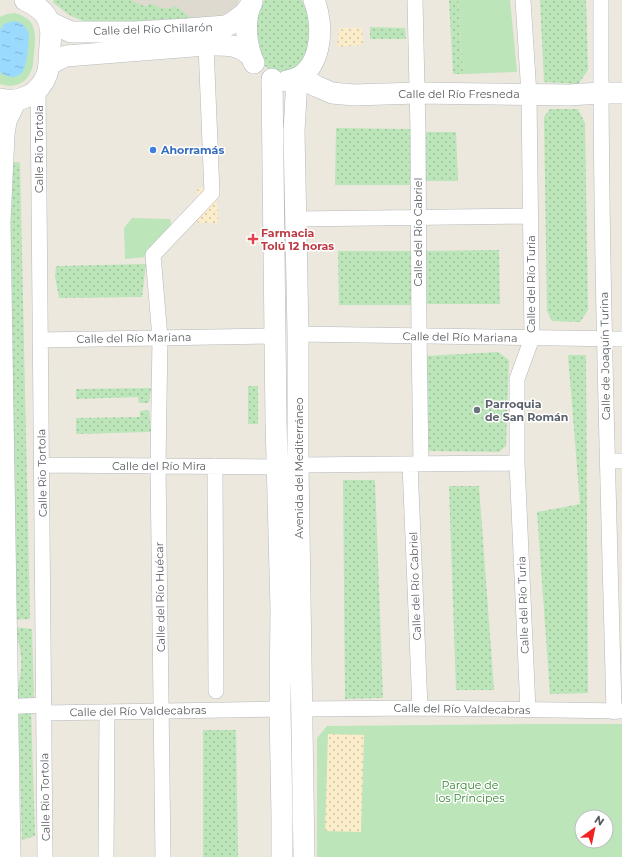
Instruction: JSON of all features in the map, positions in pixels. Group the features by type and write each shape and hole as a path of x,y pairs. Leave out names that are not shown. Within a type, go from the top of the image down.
{"street":[{"path":"252,2 247,31 248,43 252,58 260,70 272,79 286,81 299,78 311,65 319,45 318,19 314,0"},
{"name":"Calle del Río Cabriel","path":"415,0 418,217 416,464 420,708"},
{"name":"Calle del Río Turia","path":"523,0 529,94 532,338 516,379 517,463 528,710"},
{"name":"Calle de Joaquín Turina","path":"601,0 600,93 604,339 615,461 618,711"},
{"name":"Calle del Río Chillarón","path":"35,6 71,32 135,32 226,26 232,24 244,14 252,2"},
{"path":"10,857 4,707 0,222 4,135 8,100 25,98 38,88 47,74 49,64 51,33 35,6"},
{"name":"Calle del Río Chillarón","path":"49,64 66,56 227,45 240,48 248,53 252,58"},
{"name":"Calle del Río Huécar","path":"163,857 158,466 160,338 153,255 212,193 206,46"},
{"name":"Calle del Río Fresneda","path":"299,78 332,93 569,95 622,93"},
{"name":"Avenida del Mediterráneo","path":"299,78 294,131 298,334 298,465 304,857"},
{"name":"Avenida del Mediterráneo","path":"272,79 277,467 281,608 280,709 282,857"},
{"name":"Calle Rio Tortola","path":"38,88 44,842 46,857"},
{"path":"296,219 530,216"},
{"name":"Calle del Río Mariana","path":"298,334 622,339"},
{"name":"Calle del Río Mariana","path":"40,340 275,336"},
{"path":"298,465 517,463"},
{"name":"Calle del Río Mira","path":"42,465 277,467"},
{"path":"215,466 216,691"},
{"name":"Calle del Río Valdecabras","path":"4,707 106,712 280,709"},
{"name":"Calle del Río Valdecabras","path":"302,709 420,708 618,711"},
{"path":"106,712 106,857"}],"shaded area":[{"path":"54,0 239,0 235,12 223,17 97,24 70,16 53,2"}],"green space":[{"path":"54,0 130,0 146,7 150,3 163,8 176,6 191,18 97,24 74,17 53,2"},
{"path":"264,0 302,0 305,7 310,30 309,46 300,64 287,75 272,72 267,68 256,43 257,18"},
{"path":"449,0 458,0 463,74 453,74"},
{"path":"458,0 510,0 517,72 463,74"},
{"path":"540,0 586,0 588,70 578,84 544,82"},
{"path":"15,13 28,19 34,28 35,39 33,65 26,80 9,86 0,84 0,17"},
{"path":"370,27 405,28 406,39 370,39"},
{"path":"550,109 578,109 585,123 588,310 580,322 552,321 547,311 544,117"},
{"path":"336,128 410,129 410,185 335,185"},
{"path":"425,132 456,132 458,181 425,181"},
{"path":"9,161 20,163 30,619 9,620"},
{"path":"132,218 170,219 172,226 145,257 125,259 124,228"},
{"path":"499,250 500,304 426,304 426,251"},
{"path":"338,251 412,251 412,305 339,305"},
{"path":"146,264 142,297 59,298 55,276 56,266"},
{"path":"498,352 509,360 506,446 499,452 426,451 425,356"},
{"path":"568,355 586,355 588,693 550,694 537,512 580,504"},
{"path":"248,386 258,386 258,424 248,424"},
{"path":"151,388 149,403 139,403 138,397 76,399 76,389"},
{"path":"149,410 151,432 76,434 76,418 140,417 140,411"},
{"path":"343,480 375,480 383,698 345,699"},
{"path":"449,486 479,486 494,690 456,690"},
{"path":"14,627 32,629 34,703 14,701 21,673 21,655"},
{"path":"31,709 35,836 22,840 18,710"},
{"name":"Parque de los Príncipes","path":"622,724 622,857 317,857 317,738 327,726"},
{"path":"203,730 236,730 238,857 203,857"}],"sand":[{"path":"339,28 362,28 363,45 337,47"},
{"path":"197,188 217,188 218,223 198,223"},
{"path":"328,734 364,735 361,832 325,831"}],"water":[{"path":"13,21 23,24 29,34 25,66 21,74 11,77 0,72 0,30 4,24"}],"place":[{"name":"Ahorramás","path":"153,150"},
{"name":"Farmacia Tolú 12 horas","path":"253,239"},
{"name":"Parroquia de San Román","path":"477,410"}]}
